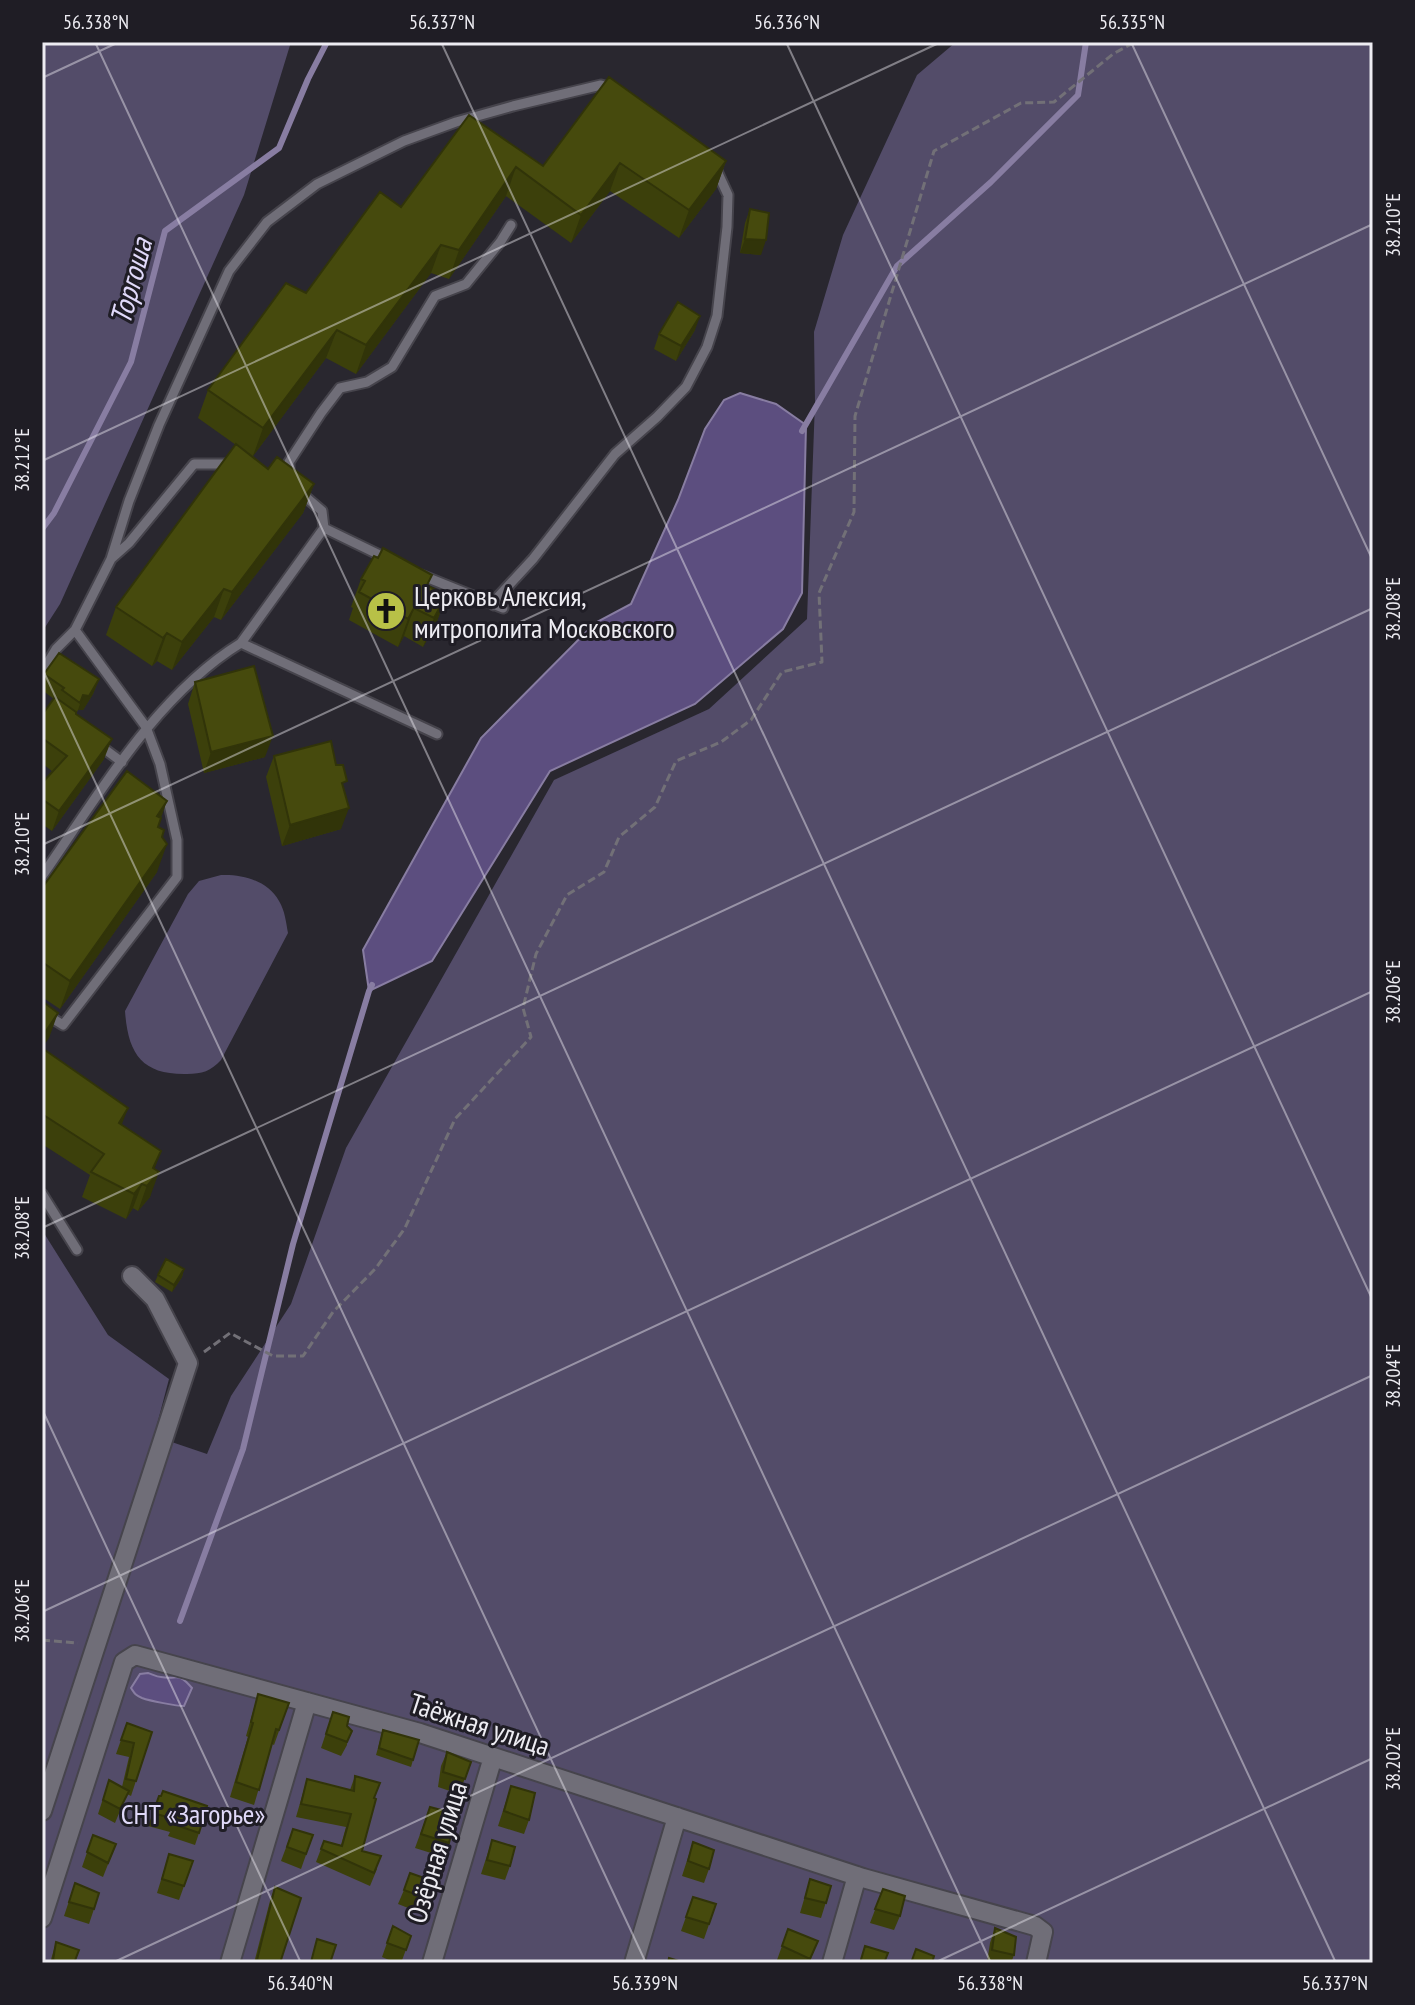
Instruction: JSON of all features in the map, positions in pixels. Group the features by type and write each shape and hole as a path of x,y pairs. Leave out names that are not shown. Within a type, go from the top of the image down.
{"street":[{"path":"42,1811 188,1363 155,1299 132,1276"},
{"name":"Таёжная улица","path":"42,1918 124,1662 135,1655 420,1733 857,1876 1035,1926 1043,1932 1036,1963"},
{"path":"230,1963 307,1702"},
{"name":"Озёрная улица","path":"432,1963 493,1757"},
{"path":"634,1963 677,1817"},
{"path":"832,1963 857,1876"}],"lane":[{"path":"42,672 56,649 75,630 111,559 134,488 229,271 267,222 317,184 404,141 513,106 601,85 615,89"},
{"path":"415,572 499,607 497,598 533,559 615,454 686,387 707,347 717,316 728,195 714,164"},
{"path":"42,876 146,727 216,658 241,643 324,528 322,511 289,483 289,462 321,413 340,388 367,382 392,367 435,296 466,284 511,225"},
{"path":"276,466 289,462"},
{"path":"111,559 129,543 194,464 240,465"},
{"path":"324,528 402,565"},
{"path":"42,1012 63,1025 177,877 177,840 160,764 146,727 75,630"},
{"path":"241,643 437,734"},
{"path":"87,737 122,762"},
{"path":"42,1194 77,1250"}],"path":[{"path":"188,1363 230,1333 273,1356 303,1356 333,1312 376,1268 405,1228 455,1119 531,1037 523,1008 536,954 567,895 604,872 619,837 655,807 676,761 721,742 751,720 782,672 822,662 819,593 854,512 855,416 934,151 1021,103 1054,102 1113,54 1135,42"},
{"path":"42,1640 96,1645"}],"green space":[{"path":"42,42 291,42 244,195 60,604 42,632"},
{"name":"СНТ «Загорье»","path":"956,42 1373,42 1373,1963 42,1963 42,1230 108,1335 169,1379 154,1436 207,1454 231,1396 291,1304 346,1148 554,780 709,709 807,619 815,402 814,332 843,235 917,75"},
{"path":"221,875 246,878 268,888 281,905 288,933 221,1060 210,1069 197,1073 159,1071 148,1066 134,1050 125,1011 188,894 199,881"}],"shaded area":[{"path":"740,393 776,404 806,425 802,593 783,629 695,704 550,771 432,961 369,991 363,950 481,738 595,623 631,604 678,500 705,429 724,400"},
{"path":"140,1674 180,1678 187,1683 192,1688 184,1706 151,1701 135,1694 131,1688"}],"building":[{"path":"609,77 726,161 689,210 620,163 581,215 516,167 459,250 441,245 366,345 337,330 263,428 208,390 286,283 306,293 380,192 401,207 469,115 543,166"},
{"path":"750,209 769,213 766,240 745,239"},
{"path":"678,302 700,316 681,346 659,334"},
{"path":"236,444 268,469 277,457 314,484 232,592 224,589 182,642 167,633 163,638 116,607"},
{"path":"383,548 432,575 427,585 446,596 434,618 414,608 408,619 359,592 365,581 361,579 374,556 378,558"},
{"path":"59,653 99,679 89,696 83,695 80,703 44,674"},
{"path":"254,666 273,736 211,752 195,682"},
{"path":"55,697 112,739 59,811 42,799 42,783 67,756 42,738 42,715"},
{"path":"331,741 336,765 343,765 347,781 342,783 349,808 290,825 274,756"},
{"path":"127,771 167,801 157,816 161,818 158,827 164,830 162,837 167,844 70,981 42,962 42,888"},
{"path":"42,1001 58,1013 42,1037"},
{"path":"42,1048 128,1108 119,1123 161,1151 153,1168 159,1172 147,1186 142,1184 134,1194 91,1172 104,1154 42,1114"},
{"path":"166,1259 184,1269 174,1285 158,1275"},
{"path":"258,1694 289,1703 279,1730 276,1729 259,1790 236,1782"},
{"path":"333,1712 349,1717 347,1726 352,1731 347,1742 326,1734"},
{"path":"127,1723 152,1732 136,1781 126,1779 134,1743 121,1740"},
{"path":"383,1730 419,1740 413,1760 379,1748"},
{"path":"447,1752 471,1762 465,1779 443,1772"},
{"path":"355,1776 380,1783 362,1851 381,1856 374,1873 321,1849 324,1841 342,1846 351,1814 301,1804 307,1779 354,1791"},
{"path":"109,1780 129,1791 120,1809 103,1800"},
{"path":"511,1786 535,1793 529,1820 504,1811"},
{"path":"163,1791 207,1806 199,1833 173,1824 174,1819 153,1813"},
{"path":"430,1807 456,1814 449,1843 421,1834"},
{"path":"293,1829 313,1835 306,1854 287,1847"},
{"path":"93,1835 116,1844 108,1863 87,1852"},
{"path":"492,1840 515,1847 510,1866 487,1860"},
{"path":"693,1842 714,1850 709,1869 688,1861"},
{"path":"169,1854 193,1861 184,1886 162,1879"},
{"path":"410,1873 433,1881 427,1899 404,1890"},
{"path":"810,1879 831,1886 826,1903 805,1898"},
{"path":"75,1883 99,1893 94,1909 69,1902"},
{"path":"275,1887 301,1898 280,1963 266,1963 257,1960"},
{"path":"883,1889 905,1896 900,1916 875,1909"},
{"path":"693,1897 716,1904 709,1924 686,1917"},
{"path":"393,1926 411,1936 406,1950 387,1943"},
{"path":"995,1928 1016,1937 1014,1955 992,1950"},
{"path":"788,1929 818,1941 810,1959 782,1946"},
{"path":"317,1939 336,1945 330,1963 311,1962"},
{"path":"56,1942 79,1950 74,1963 53,1960"},
{"path":"865,1946 888,1953 884,1963 860,1963"},
{"path":"916,1949 934,1956 932,1963 911,1963"},
{"path":"669,1958 685,1963 668,1963"}],"waterway":[{"name":"Торгоша","path":"42,529 54,513 131,362 165,231 279,148 327,42"},
{"path":"802,431 897,266 991,182 1078,95 1086,42"},
{"path":"180,1621 243,1449 293,1244 372,985"}],"place":[{"name":"Церковь Алексия, митрополита Московского","path":"386,611"}]}
